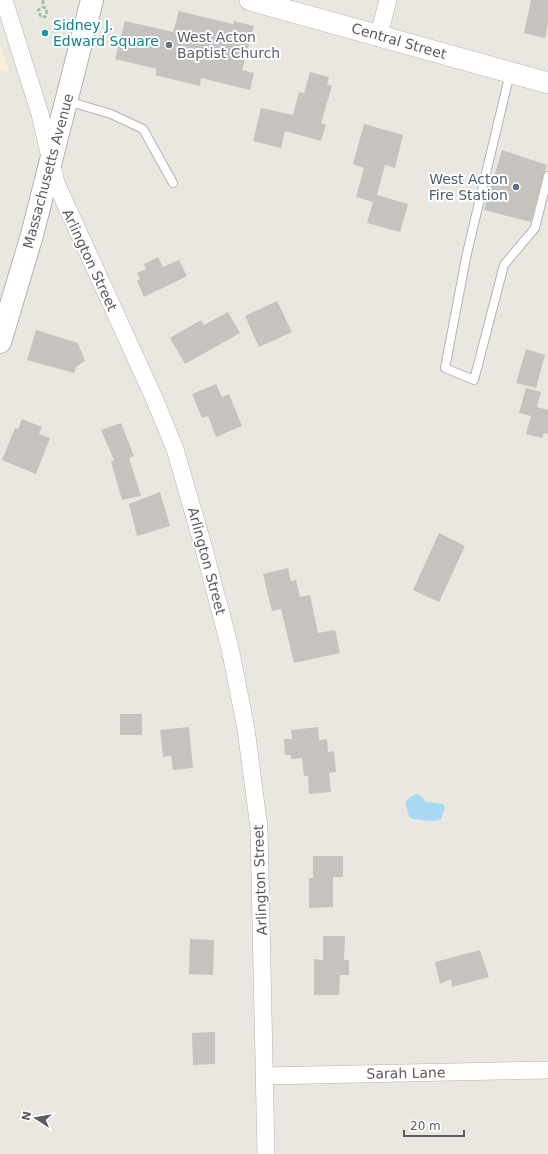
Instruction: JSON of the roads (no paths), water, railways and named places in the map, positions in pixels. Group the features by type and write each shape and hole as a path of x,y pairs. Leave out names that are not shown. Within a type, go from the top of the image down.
{"main road":[{"name":"Massachusetts Avenue","path":"0,342 20,278 92,0"}],"street":[{"name":"Arlington Street","path":"4,0 40,114 56,183 154,398 175,449 202,542 230,648 246,729 259,828 266,1154"},
{"name":"Central Street","path":"250,0 284,4 379,35 548,83"},
{"path":"379,35 388,0"},
{"name":"Sarah Lane","path":"265,1076 548,1070"}],"lane":[{"path":"510,72 466,253 445,368 474,380 504,266 535,228 548,176"},
{"path":"67,100 111,114 143,129 173,184"}],"water":[{"path":"417,794 420,795 426,802 443,804 445,808 441,819 434,821 412,819 409,816 405,803 410,797"}],"place":[{"name":"Sidney J. Edward Square","path":"45,33"},
{"name":"West Acton Baptist Church","path":"169,45"},
{"name":"West Acton Fire Station","path":"516,187"}]}
